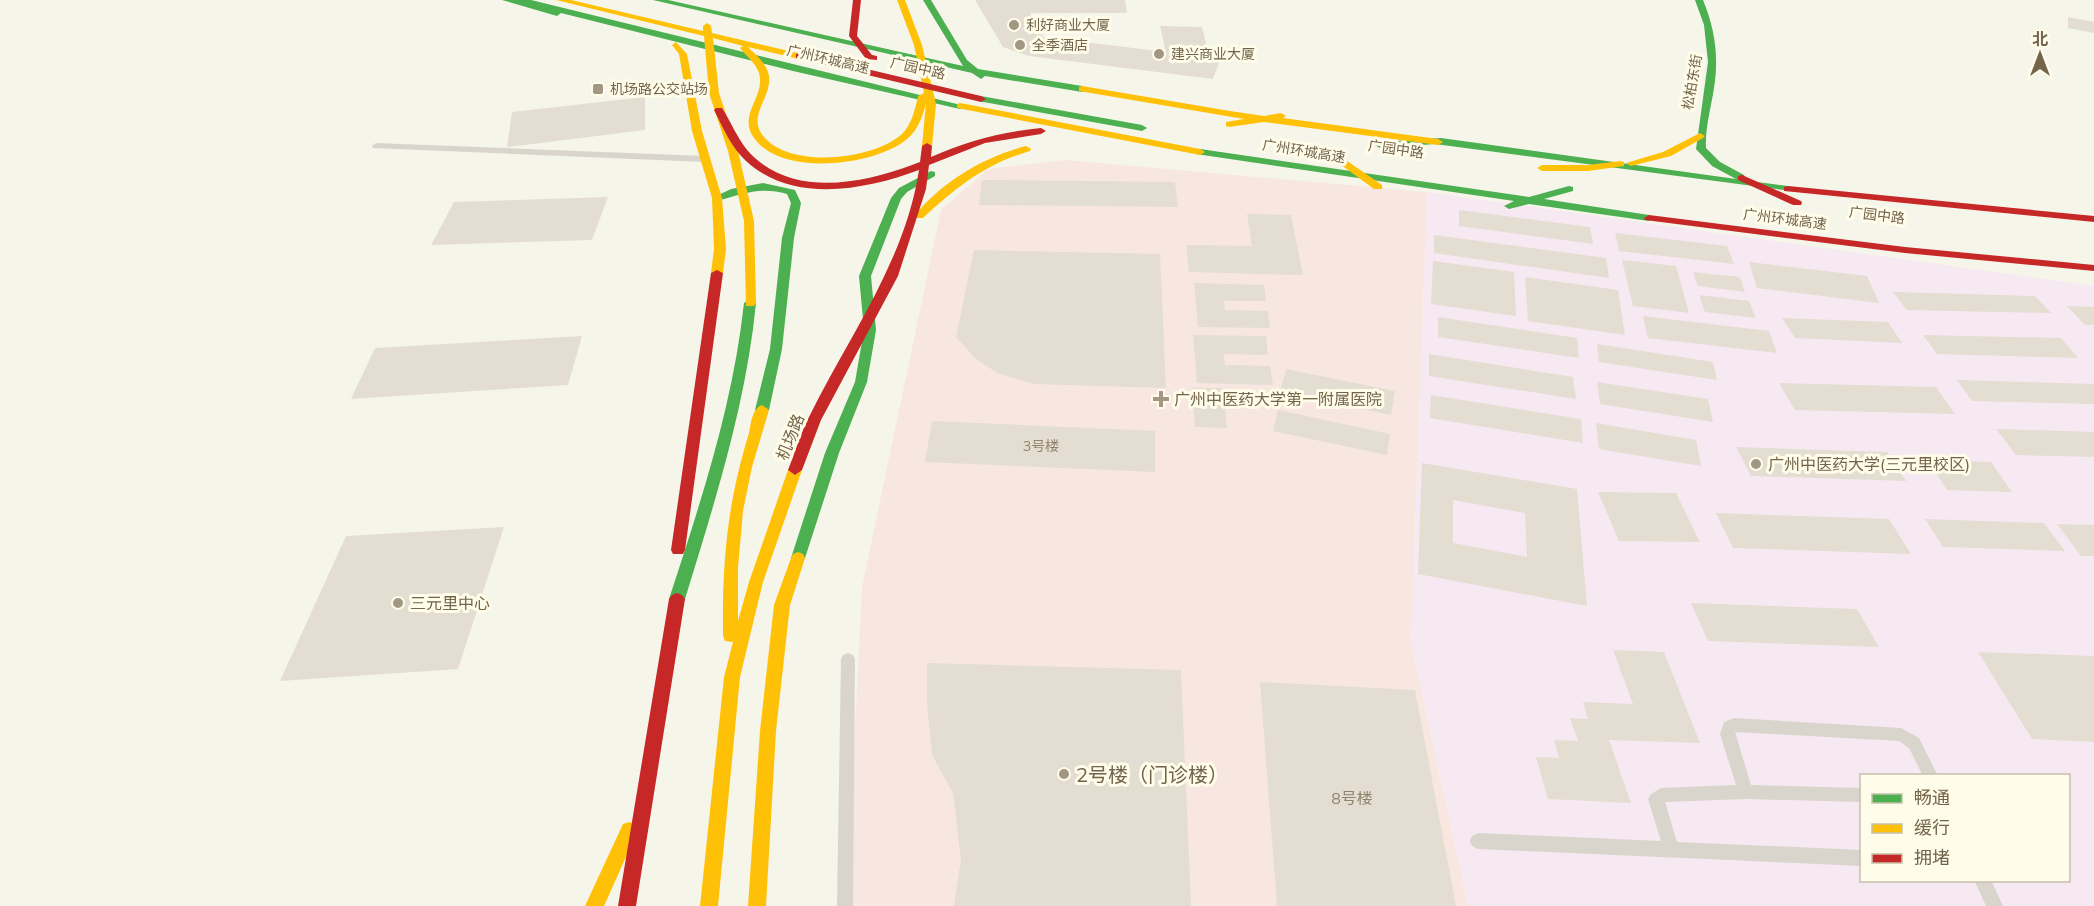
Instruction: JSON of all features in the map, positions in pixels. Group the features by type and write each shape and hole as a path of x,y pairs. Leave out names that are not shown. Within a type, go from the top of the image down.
{"main road":[{"path":"506,0 676,45"},
{"name":"广州环城高速","path":"520,0 903,94 1148,142 1398,183 1702,225 1917,252 2094,268"},
{"path":"546,0 572,17 626,16 676,45 683,54 697,131 717,198 720,249 678,545 676,603 627,906"},
{"name":"广园中路","path":"560,0 982,99 1185,135"},
{"name":"广州环城高速","path":"657,0 962,69 1230,114 1790,190 2094,219"},
{"path":"663,0 681,6"},
{"path":"857,0 853,36 869,57"},
{"name":"机场路","path":"709,906 732,677 756,582 780,508 814,420 887,285 911,223 921,189 930,137 931,104 927,80 911,22 901,0"},
{"path":"927,0 963,62 977,74 1010,88"},
{"name":"松柏东街","path":"1699,0 1710,20 1715,56 1700,136"},
{"path":"676,603 722,455 741,367 750,296 749,221 742,185 719,110 710,71 707,1"},
{"name":"广园中路","path":"642,3 1010,88 1229,124 1831,207"},
{"path":"732,41 754,54 764,66 765,82 753,122 755,131 768,147 804,158 843,160 884,148 907,135 918,117 927,80"},
{"path":"963,62 1121,91 1281,116 1631,163 1902,196 2094,212"},
{"path":"719,110 739,146 767,171 820,186 869,182 888,177 963,146 993,137 1062,129 1142,128"},
{"path":"1229,124 1281,116"},
{"path":"1542,168 1588,168 1631,163 1667,154 1700,136 1701,149 1707,157 1740,177 1797,203"},
{"path":"1380,145 1458,140"},
{"path":"1071,142 1509,206 1784,243 2094,275"},
{"path":"757,906 768,731 782,605 832,453 861,382 870,330 865,276 878,241 896,198 903,190 927,176 962,162 1010,152 1044,147 1021,150 998,157 961,177 911,223"},
{"name":"广园中路","path":"1372,162 1331,156 1378,187"},
{"path":"1509,206 1575,190 1534,185"},
{"path":"717,198 729,192 750,187 774,186 791,192 796,203 788,238 776,350 768,393 741,485 734,525 730,583 732,677"},
{"path":"1939,239 2094,255"},
{"path":"594,906 646,793"}],"lane":[{"path":"376,146 705,159"},
{"path":"846,906 848,659"},
{"path":"1746,792 1727,734 1729,728 1734,725 1901,735 1914,743 1930,774"},
{"path":"1672,851 1656,799 1661,795 1746,792 1860,795"},
{"path":"1478,841 1860,858"},
{"path":"1983,882 1995,906"}],"shaded area":[{"name":"广州中医药大学第一附属医院","path":"1065,160 1427,192 1411,643 1468,906 846,906 862,587 941,210 988,169"},
{"name":"广州中医药大学(三元里校区)","path":"1427,192 2094,286 2094,906 1468,906 1411,643"}],"building":[{"path":"975,0 1125,0 1127,13 1030,13 1043,37 1166,52 1160,26 1202,27 1209,55 1221,57 1213,79 1029,56 1003,47"},
{"path":"2068,17 2094,22 2094,33 2068,28"},
{"path":"645,97 645,130 507,147 512,112"},
{"path":"982,180 1175,182 1178,207 979,205"},
{"path":"608,197 592,240 431,245 454,202"},
{"path":"1459,210 1590,227 1593,244 1459,226"},
{"path":"1247,214 1291,215 1303,275 1189,272 1186,245 1252,246"},
{"path":"1615,233 1727,246 1734,264 1619,251"},
{"path":"1434,235 1606,258 1609,278 1434,253"},
{"path":"974,250 1160,254 1166,388 1034,384 997,373 975,358 956,337"},
{"path":"1622,260 1676,266 1689,313 1633,306"},
{"path":"1433,261 1514,272 1516,316 1431,304"},
{"path":"1749,262 1867,276 1879,303 1757,288"},
{"path":"1693,272 1740,277 1745,292 1698,286"},
{"path":"1525,277 1618,290 1625,335 1528,321"},
{"path":"1194,283 1264,285 1266,301 1224,301 1225,310 1268,311 1270,328 1198,327"},
{"path":"1893,292 2035,296 2051,313 1907,310"},
{"path":"1699,295 1749,301 1756,318 1705,312"},
{"path":"2067,306 2094,307 2094,325 2085,325"},
{"path":"1643,316 1769,331 1777,353 1648,338"},
{"path":"1438,317 1577,338 1579,358 1438,337"},
{"path":"1782,318 1888,322 1902,343 1795,338"},
{"path":"1193,335 1266,336 1268,355 1224,354 1225,365 1270,366 1273,385 1197,383"},
{"path":"1923,335 2061,338 2078,358 1937,354"},
{"path":"582,336 568,385 351,399 375,348"},
{"path":"1597,344 1713,362 1717,380 1599,362"},
{"path":"1429,354 1573,377 1576,399 1429,376"},
{"path":"1286,369 1395,391 1391,415 1280,392"},
{"path":"1957,380 2094,384 2094,404 1972,401"},
{"path":"1597,382 1708,399 1713,422 1600,404"},
{"path":"1779,383 1936,387 1955,414 1795,410"},
{"path":"1192,388 1223,388 1227,428 1195,427"},
{"path":"1431,395 1581,419 1583,443 1430,418"},
{"path":"1278,410 1390,434 1387,455 1273,431"},
{"path":"932,421 1155,431 1155,472 925,462"},
{"path":"1596,423 1696,440 1701,466 1599,449"},
{"path":"1996,429 2094,432 2094,457 2016,455"},
{"path":"1736,447 1887,452 1906,481 1751,476"},
{"path":"1927,460 1991,462 2012,492 1947,490"},
{"path":"1422,463 1577,489 1587,606 1418,574","holes":["1453,500 1525,513 1527,557 1453,543"]},
{"path":"1598,492 1676,493 1700,542 1619,541"},
{"path":"1716,513 1889,519 1911,554 1733,548"},
{"path":"1925,519 2044,523 2065,551 1943,547"},
{"path":"2057,524 2094,525 2094,556 2081,556"},
{"name":"三元里中心","path":"504,527 458,669 280,681 346,536"},
{"path":"1691,603 1857,609 1879,647 1708,641"},
{"path":"1613,650 1664,652 1700,743 1609,740 1631,803 1548,799 1536,757 1559,758 1554,740 1578,741 1570,718 1588,719 1583,702 1633,704"},
{"path":"1978,652 2094,656 2094,742 2032,739"},
{"name":"2号楼（门诊楼）","path":"927,663 1181,670 1191,906 954,906 961,859 953,793 932,755 927,704"},
{"path":"1260,682 1415,690 1456,906 1277,906"}],"traffic: fast":[{"path":"506,0 557,13"},
{"path":"521,0 793,68 960,106"},
{"path":"657,0 962,69 1082,89"},
{"path":"927,0 963,62 981,76"},
{"path":"1699,0 1708,25 1712,50 1710,88 1701,149 1716,164 1740,177"},
{"path":"981,99 1142,128"},
{"path":"1380,145 1441,141"},
{"path":"1438,142 1788,189"},
{"path":"1200,152 1649,218"},
{"path":"798,558 832,453 861,382 870,330 865,276 896,198 903,190 931,174"},
{"path":"717,198 744,189 772,187 791,192 796,203 788,238 776,349 762,410"},
{"path":"1509,206 1569,189"},
{"path":"677,599 732,416 740,379 750,303"}],"traffic: slow":[{"path":"560,0 799,56"},
{"path":"901,0 918,45 931,104 927,146"},
{"path":"707,26 714,93 733,151 749,221 750,303"},
{"path":"676,45 683,54 697,131 717,198 720,249 717,273"},
{"path":"744,48 758,62 764,74 765,85 756,104 753,125 758,137 770,148 787,156 808,160 852,158 890,146 904,137 911,128 923,96"},
{"path":"1082,89 1230,114 1438,142"},
{"path":"960,106 1200,152"},
{"path":"1229,124 1281,116"},
{"path":"1631,163 1667,154 1700,136"},
{"path":"919,216 955,184 981,166 1010,153 1026,149"},
{"path":"1337,157 1378,187"},
{"path":"1542,168 1588,168 1620,164"},
{"path":"731,636 731,567 736,511 745,467 762,410"},
{"path":"709,906 732,677 756,582 795,470"},
{"path":"757,906 768,731 782,605 798,558"},
{"path":"594,906 629,830"}],"traffic: jam":[{"path":"857,0 853,36 869,57 874,58"},
{"path":"799,56 981,99"},
{"path":"719,110 737,143 751,160 784,179 821,186 840,186 878,179 906,171 973,143 990,138 1041,131"},
{"path":"795,470 814,420 892,276 921,189 927,146"},
{"path":"1742,178 1797,203"},
{"path":"1788,189 2094,219"},
{"path":"1649,218 1905,250 2094,268"},
{"path":"678,550 717,273"},
{"path":"627,906 677,599"}],"place":[{"name":"利好商业大厦","path":"1014,25"},
{"name":"全季酒店","path":"1020,45"},
{"name":"建兴商业大厦","path":"1159,54"},
{"name":"机场路公交站场","path":"598,89"},
{"name":"广州中医药大学第一附属医院","path":"1161,399"},
{"name":"广州中医药大学(三元里校区)","path":"1756,464"},
{"name":"三元里中心","path":"398,603"},
{"name":"2号楼（门诊楼）","path":"1064,774"}]}
